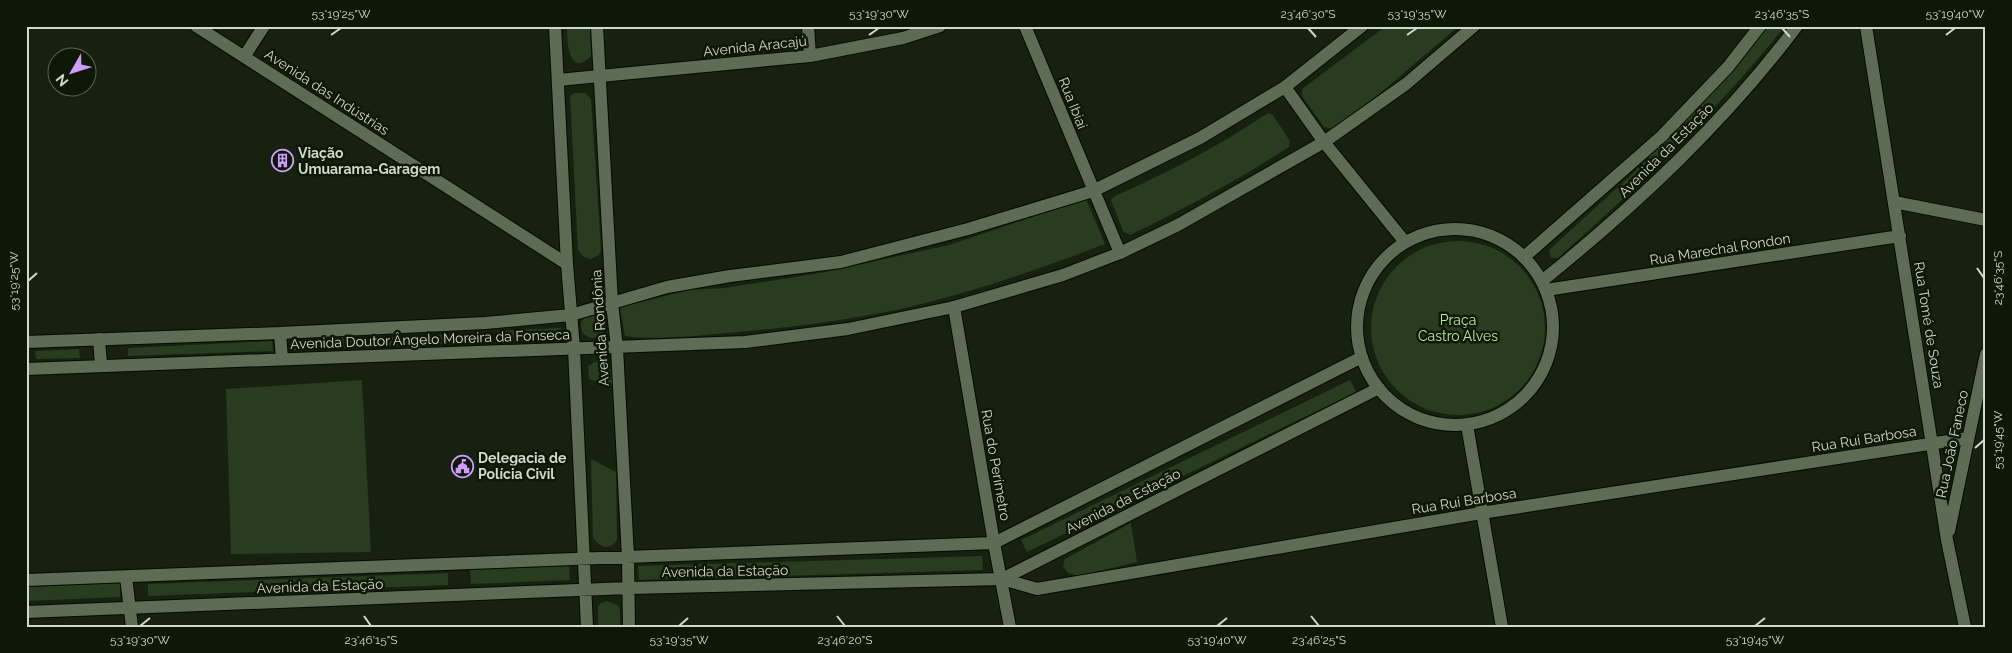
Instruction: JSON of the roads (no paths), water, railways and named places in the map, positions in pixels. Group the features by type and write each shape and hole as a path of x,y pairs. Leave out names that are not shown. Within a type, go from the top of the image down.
{"street":[{"name":"Avenida das Indústrias","path":"196,26 567,264"},
{"path":"244,57 264,26"},
{"name":"Avenida Rondônia","path":"555,26 567,264 574,349 587,627"},
{"name":"Avenida Rondônia","path":"597,26 612,302 617,348 628,557 629,627"},
{"path":"808,26 810,56"},
{"name":"Avenida Aracajú","path":"558,80 810,56 903,38 940,26"},
{"name":"Rua Ibiai","path":"1025,26 1120,253"},
{"name":"Avenida Doutor Ângelo Moreira da Fonseca","path":"26,342 280,333 485,323 571,315 668,287 712,279 841,262 968,229 1093,191 1200,138 1285,87 1362,26"},
{"name":"Avenida Doutor Ângelo Moreira da Fonseca","path":"26,368 745,342 848,329 954,308 1063,275 1120,253 1178,226 1324,142 1406,84 1474,26"},
{"name":"Avenida da Estação","path":"1524,257 1662,136 1728,67 1760,26"},
{"name":"Avenida da Estação","path":"1544,286 1688,153 1746,90 1797,26"},
{"name":"Rua Tomé de Souza","path":"1866,26 1947,540 1965,627"},
{"path":"1285,87 1324,142 1405,242"},
{"path":"1894,202 1986,220"},
{"path":"1446,229 1467,230 1488,235 1507,244 1524,257 1544,286 1552,310 1553,330 1551,350 1544,368 1534,386 1513,406 1487,420 1467,425 1442,424 1418,418 1403,410 1379,388 1369,374 1362,357 1358,339 1357,320 1360,301 1367,283 1377,267 1390,253 1405,242 1425,234 1446,229"},
{"name":"Rua Marechal Rondon","path":"1544,286 1900,236"},
{"name":"Rua do Perímetro","path":"954,308 1010,627"},
{"path":"280,333 282,359"},
{"path":"99,339 101,366"},
{"name":"Rua João Faneco","path":"1947,540 1986,354"},
{"name":"Avenida da Estação","path":"26,580 994,543 1362,357"},
{"name":"Avenida da Estação","path":"26,612 629,588 1002,579 1379,388"},
{"path":"1467,425 1502,627"},
{"name":"Rua Rui Barbosa","path":"1002,579 1037,589 1482,513 1968,438"},
{"path":"126,577 132,627"}],"place":[{"name":"Viação Umuarama-Garagem","path":"282,161"},
{"name":"Delegacia de Polícia Civil","path":"462,466"}],"park label":[{"name":"Praça Castro Alves","path":"1458,328"}]}
